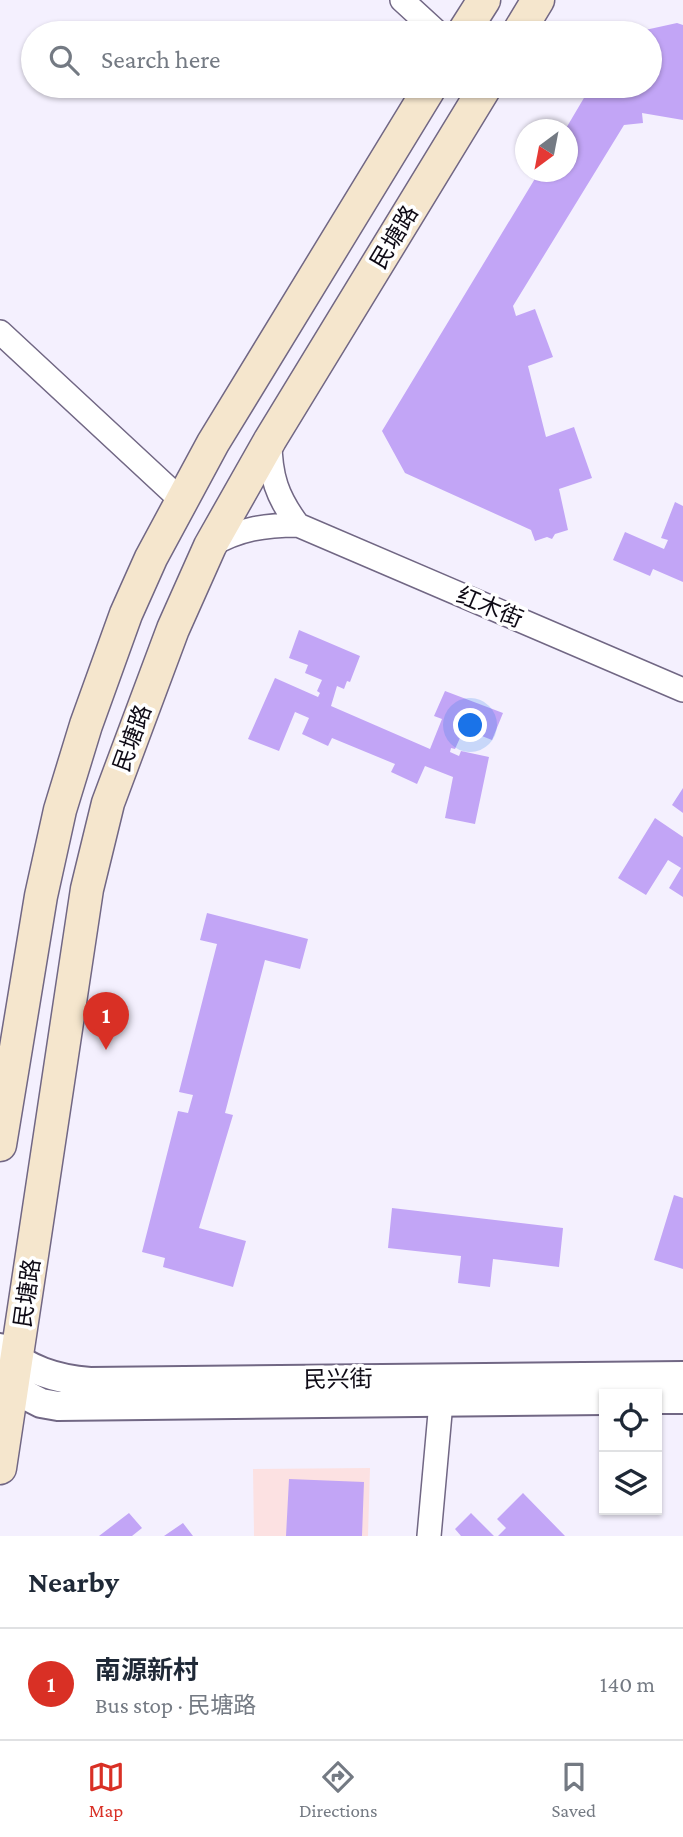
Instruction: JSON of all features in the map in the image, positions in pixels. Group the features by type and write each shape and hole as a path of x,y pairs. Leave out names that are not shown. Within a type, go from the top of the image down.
{"main road":[{"path":"471,21 484,0"},
{"path":"525,21 538,0"},
{"name":"民塘路","path":"0,1145 32,945 60,810 86,725 126,614 151,558 213,443 424,98"},
{"name":"民塘路","path":"0,1468 8,1370 87,889 108,803 173,629 209,546 270,440 479,98"}],"street":[{"path":"402,0 425,21"},
{"path":"0,332 182,500"},
{"path":"270,440 270,466 276,488 285,508 298,525"},
{"name":"红木街","path":"209,546 226,536 247,529 298,525 683,690"},
{"name":"民兴街","path":"8,1370 90,1382 683,1376"},
{"name":"民兴街","path":"8,1370 41,1403 58,1406 599,1400"},
{"path":"662,1399 683,1399"},
{"path":"429,1536 441,1402"}],"shaded area":[{"path":"370,1468 368,1536 254,1536 253,1469"}],"building":[{"path":"677,23 683,25 683,120 642,113 643,123 624,125 513,306 516,316 535,309 553,357 528,366 546,437 574,427 592,478 559,489 568,530 555,534 552,539 547,537 535,541 531,530 405,473 382,431 533,182 578,182 578,119 572,119 584,98 662,98 662,26"},
{"path":"675,502 683,506 683,582 653,569 650,576 613,560 625,532 664,549 668,540 661,538"},
{"path":"299,630 360,656 350,682 347,681 344,689 337,686 331,706 430,749 442,719 434,716 445,691 503,713 492,740 464,729 455,749 451,748 450,752 459,756 461,751 489,757 475,824 445,818 453,777 425,766 417,784 391,772 395,764 332,738 328,746 302,734 309,718 295,712 279,751 248,739 275,678 318,697 320,693 317,691 322,680 305,673 308,665 289,658"},
{"path":"683,788 683,813 672,805"},
{"path":"655,818 683,837 683,897 669,888 681,868 668,860 646,895 618,878"},
{"path":"207,913 308,939 300,969 265,960 225,1113 233,1115 199,1228 246,1241 233,1287 163,1267 165,1258 142,1252 178,1111 188,1113 193,1095 179,1092 217,944 200,940"},
{"path":"674,1195 683,1198 683,1269 654,1260"},
{"path":"392,1208 563,1228 559,1267 493,1259 490,1287 458,1283 461,1256 388,1248"},
{"path":"289,1479 364,1482 362,1536 286,1536"},
{"path":"523,1493 565,1536 498,1536 506,1528 497,1519"},
{"path":"129,1513 142,1528 132,1536 99,1536"},
{"path":"471,1513 494,1536 461,1536 455,1529"},
{"path":"183,1523 193,1536 164,1536"}],"place":[{"name":"南源新村","path":"106,1050"}]}
